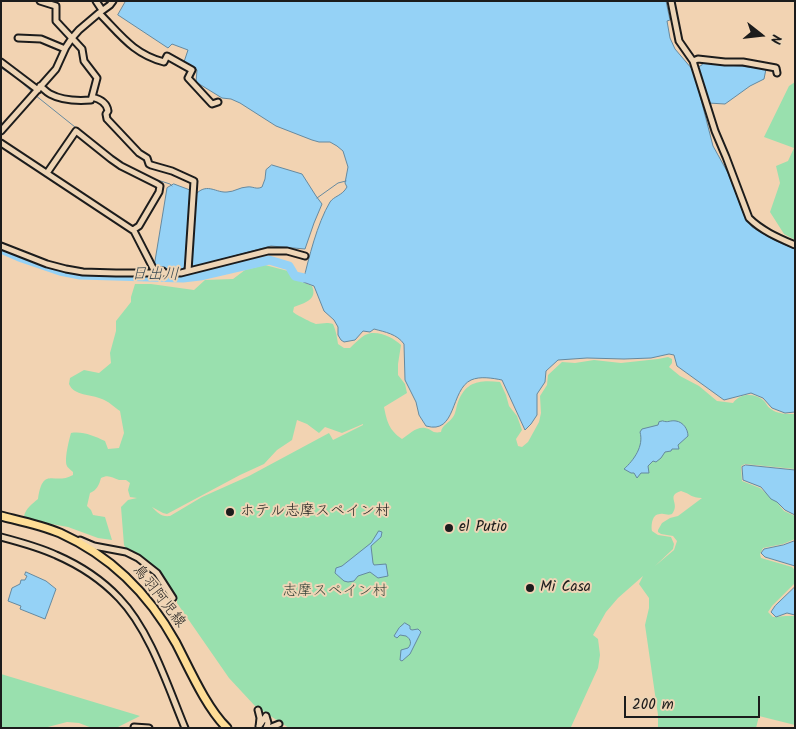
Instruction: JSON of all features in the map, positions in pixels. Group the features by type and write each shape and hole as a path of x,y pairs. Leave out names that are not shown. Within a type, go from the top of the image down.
{"main road":[{"name":"鳥羽阿児線","path":"1,516 58,532 108,560 126,576 160,617 210,707 227,728"}],"street":[{"path":"1,62 51,94 80,101 91,100 97,78 84,61 82,49 56,21 56,6 40,1"},
{"path":"96,1 100,11 131,46 145,56 164,62 167,56 192,70 188,78 212,104 218,102"},
{"path":"1,130 56,70 65,48 72,38 113,1"},
{"path":"671,1 679,41 693,61 715,132 750,218 755,224 766,231 795,245"},
{"path":"18,38 41,39 65,48"},
{"path":"693,61 698,59 743,62 776,68 777,73"},
{"path":"92,97 103,101 108,110 106,114 108,119 139,153 148,158 149,164 194,180 188,271"},
{"path":"47,174 76,131 121,166 160,186 159,192 139,226 133,230"},
{"path":"1,143 133,230 153,268 162,271 188,271"},
{"path":"1,246 47,264 82,272 181,273 268,251 287,251 305,256"},
{"path":"58,532 94,546 126,552 138,558 157,573 173,598"},
{"path":"1,536 41,548 72,563 91,575 120,599 151,646 185,728"},
{"path":"258,710 260,718 259,727"},
{"path":"259,727 266,716 268,728 278,724"},
{"path":"134,727 149,728"}],"green space":[{"path":"795,82 795,240 784,234 770,212 780,183 776,166 788,161 794,148 764,137 789,86"},
{"name":"志摩スペイン村","path":"265,265 288,271 295,279 312,286 312,298 294,307 293,312 316,324 333,324 338,344 344,348 350,348 369,333 379,333 394,339 401,345 398,375 405,384 407,393 384,407 389,425 402,439 419,428 441,432 454,415 461,395 465,390 474,383 493,381 500,382 509,406 517,416 522,430 516,439 518,446 522,447 528,442 539,422 541,413 540,396 547,385 548,375 562,362 575,363 594,360 621,363 668,357 672,359 669,367 680,376 699,386 717,401 733,403 739,397 751,395 763,400 776,412 795,414 795,469 745,464 741,466 742,481 760,488 776,501 784,511 795,516 795,539 783,544 763,548 760,554 761,558 792,567 795,570 795,583 768,612 773,617 795,616 795,725 759,716 756,728 658,728 658,715 645,625 649,598 639,584 643,576 618,598 606,612 593,635 598,639 600,655 598,668 571,727 289,728 255,706 229,678 177,603 177,599 172,595 158,571 127,551 124,545 121,507 128,500 137,498 130,497 128,490 130,483 126,480 119,480 108,476 104,477 101,478 96,489 90,493 87,506 93,515 105,517 112,540 98,538 68,527 29,520 24,516 31,504 38,499 40,489 46,479 60,479 73,475 73,472 67,467 66,463 71,433 84,433 101,439 105,441 108,449 119,448 124,433 120,411 98,397 75,391 69,384 70,378 84,370 99,373 111,363 110,353 116,331 116,321 131,302 135,284 151,284 194,290 205,280 233,279 245,270","holes":["297,420 307,424 319,433 325,427 342,433 363,425 333,440 329,433 249,476 202,497 170,516 162,515 152,507 167,514 264,464 277,450 292,440","681,491 693,497 702,498 678,516 662,523 658,532 673,536 677,541 674,550 655,566 673,549 674,544 671,537 658,535 652,531 653,520 657,514 672,514 675,506 674,495"]},
{"path":"1,674 140,716 116,728 92,728 79,723 67,722 44,728 1,728"}],"water":[{"path":"126,1 666,1 670,20 667,21 670,38 675,49 692,69 713,146 728,173 744,215 752,227 774,240 795,249 795,412 785,413 772,408 763,398 751,393 724,400 677,366 674,355 669,354 651,358 558,360 546,371 545,382 537,394 537,415 525,430 502,380 486,378 471,380 464,385 448,418 443,424 436,427 426,426 419,415 416,402 405,380 404,344 390,334 374,329 370,332 363,331 355,340 344,342 338,335 338,327 334,320 324,311 314,286 303,282 314,241 325,211 330,202 347,187 345,183 348,167 343,151 330,142 312,140 276,126 240,103 222,98 196,82 197,70 184,62 188,50 172,44 168,48 118,15"},
{"path":"701,63 766,69 764,79 750,86 725,104 708,103 698,67 702,65"},
{"path":"272,165 302,174 322,204 305,249 271,246 190,267 195,193 205,189 227,192 244,187 260,188 265,179 266,170"},
{"path":"174,184 190,190 185,266 182,269 159,269 154,267 167,188"},
{"path":"676,421 683,424 688,436 678,445 679,449 665,452 661,458 656,462 653,461 648,466 649,473 641,473 637,478 634,473 624,469 637,452 641,442 640,432 642,429 658,425 659,422"},
{"path":"746,465 795,470 795,515 771,499 761,487 743,480 742,467"},
{"path":"379,531 382,532 381,537 371,546 373,563 374,565 386,564 388,576 378,578 370,572 358,576 354,581 344,581 335,573 336,568 342,566 371,543"},
{"path":"795,541 795,566 765,557 761,553 764,549"},
{"path":"26,572 46,581 56,589 45,619 20,609 21,606 8,601 12,588 20,584 21,580 25,580"},
{"path":"795,587 795,615 787,613 776,617 771,612"},
{"path":"405,623 410,626 410,629 418,629 421,632 410,654 402,661 400,660 401,650 408,648 410,640 406,636 400,635 397,638 394,636"}],"waterway":[{"path":"1,68 17,78 32,92"},
{"path":"35,95 110,155 133,169"},
{"path":"148,177 172,186"},
{"path":"317,198 338,183 346,181"},
{"name":"日出川","path":"1,249 60,271 80,275 183,278 200,276 269,260 289,266 295,276 304,278"}],"place":[{"name":"ホテル志摩スペイン村","path":"230,512"},
{"name":"el Putio","path":"449,528"},
{"name":"Mi Casa","path":"530,588"}]}
